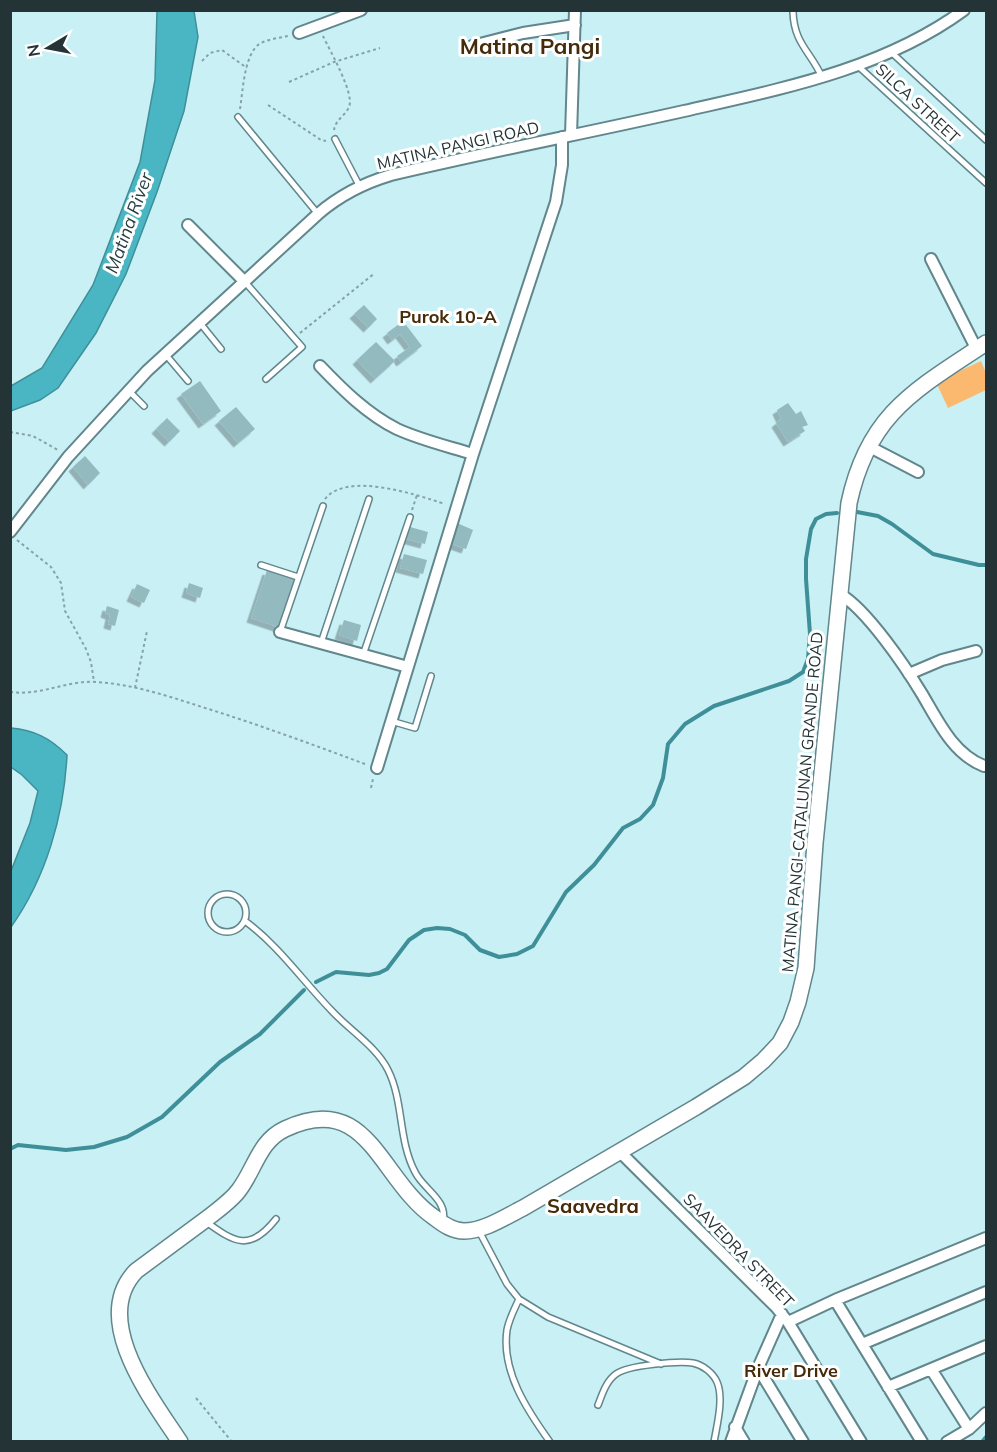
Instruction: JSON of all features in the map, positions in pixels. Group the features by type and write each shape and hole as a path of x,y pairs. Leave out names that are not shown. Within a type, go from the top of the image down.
{"street":[{"path":"299,33 361,10"},
{"path":"377,768 473,454 556,202 566,136 575,10"},
{"name":"MATINA PANGI ROAD","path":"10,534 68,457 165,355 318,214 330,204 360,187 391,175 729,101 822,77 858,66 891,52 928,33 964,10"},
{"path":"472,46 523,33 574,25"},
{"path":"188,225 245,282"},
{"path":"931,259 982,346"},
{"name":"MATINA PANGI-CATALUNAN GRANDE ROAD","path":"478,1229 523,1208 720,1093 764,1061 780,1043 798,1002 806,968 815,843 853,482 868,446 879,428 908,398 982,346"},
{"path":"320,366 360,405 395,428 473,454"},
{"path":"868,446 918,472"},
{"path":"840,594 858,609 909,674 955,746 972,761 984,766"},
{"path":"280,632 408,667"},
{"path":"909,674 942,660 976,651"},
{"path":"180,1442 136,1370 120,1328 118,1309 124,1287 136,1271 204,1220 238,1191 261,1149 272,1137 297,1124 322,1119 344,1122 360,1133 418,1205 443,1224 462,1231 478,1229"},
{"name":"SAAVEDRA STREET","path":"620,1152 785,1318 861,1442"},
{"path":"731,1442 758,1368 785,1318 987,1238"},
{"path":"862,1344 987,1292"},
{"path":"835,1300 922,1442"},
{"path":"888,1387 987,1346"},
{"path":"758,1368 803,1442"},
{"path":"931,1369 969,1429"},
{"path":"947,1442 969,1429 987,1413"},
{"path":"735,1427 744,1442"}],"lane":[{"path":"793,12 794,27 800,44 815,62 822,77"},
{"path":"891,52 987,140"},
{"name":"SILCA STREET","path":"858,66 987,183"},
{"path":"238,117 318,214"},
{"path":"334,139 360,187"},
{"path":"245,282 302,347 266,379"},
{"path":"200,323 221,349"},
{"path":"165,355 188,381"},
{"path":"129,391 144,406"},
{"path":"321,643 369,499"},
{"path":"280,632 323,506"},
{"path":"363,655 410,517"},
{"path":"261,565 298,577"},
{"path":"391,721 415,728 431,676"},
{"path":"228,893 235,895 246,906 245,921 235,931 227,933 220,931 213,927 209,920 210,905 220,895 228,893"},
{"path":"245,921 276,947 330,1010 381,1058 393,1081 410,1162 420,1182 441,1204 445,1216 443,1224"},
{"path":"204,1220 232,1239 245,1241 257,1239 276,1219"},
{"path":"478,1229 507,1284 519,1299 548,1317 661,1364"},
{"path":"519,1299 507,1327 506,1342 509,1364 515,1384 533,1418 550,1442"},
{"path":"598,1405 604,1388 613,1375 624,1369 693,1363 707,1369 718,1383 720,1406 714,1442"}],"path":[{"path":"267,105 321,140 334,139 334,126 349,109 351,98 319,26"},
{"path":"238,117 253,49 260,44 299,33"},
{"path":"289,82 334,62 380,48"},
{"path":"202,61 210,53 222,50 247,68"},
{"path":"294,337 375,273"},
{"path":"10,432 33,436 68,457"},
{"path":"323,506 330,493 348,487 373,487 417,495 457,508"},
{"path":"410,517 417,495"},
{"path":"10,534 51,567 61,582 65,611 86,649 94,682"},
{"path":"135,688 147,631"},
{"path":"10,692 27,694 77,683 94,682 135,688 249,721 377,768"},
{"path":"196,1398 232,1442"}],"shaded area":[{"path":"981,361 986,373 986,390 948,408 936,382"}],"water":[{"name":"Matina River","path":"157,11 194,11 198,37 184,111 157,192 126,274 96,333 58,388 40,400 11,411 11,386 42,368 93,285 140,162 155,80"},
{"path":"11,728 41,736 67,755 62,800 51,845 34,888 11,927 11,871 30,823 38,791 11,767"}],"building":[{"path":"364,305 377,319 368,328 354,314"},
{"path":"403,321 422,346 401,362 397,356 410,347 400,334 392,340 387,333"},
{"path":"376,342 395,361 375,379 357,360"},
{"path":"200,381 221,411 203,424 181,394"},
{"path":"788,403 796,414 801,411 808,425 802,427 805,431 788,442 776,423 781,419 777,410"},
{"path":"236,407 255,429 238,443 219,421"},
{"path":"167,418 180,431 169,442 156,429"},
{"path":"85,456 100,473 88,485 73,467"},
{"path":"457,523 473,530 466,549 449,543"},
{"path":"410,527 428,532 425,544 406,539"},
{"path":"404,554 427,560 423,574 400,568"},
{"path":"267,570 294,579 278,627 251,618"},
{"path":"189,583 203,588 200,598 186,593"},
{"path":"137,584 150,590 144,603 131,597"},
{"path":"107,606 119,610 115,626 108,624 110,615 105,613"},
{"path":"344,620 361,625 357,641 339,635"}],"waterway":[{"path":"857,512 878,516 933,554 986,565"},
{"path":"316,982 336,972 369,975 379,973 387,969 409,940 424,930 450,929 465,935 480,950 499,957 517,954 533,946 566,892 594,865 623,828 640,819 653,805 663,778 668,744 685,724 714,706 789,681 803,672 808,659 810,634 806,559 811,529 816,519 826,514 837,513"},
{"path":"10,1149 18,1145 66,1150 94,1147 127,1137 162,1117 220,1062 260,1034 304,990"},
{"path":"982,1442 986,1437"}],"district":[{"name":"Matina Pangi","path":"530,46"},
{"name":"Purok 10-A","path":"448,317"},
{"name":"Saavedra","path":"593,1206"},
{"name":"River Drive","path":"791,1371"}]}
